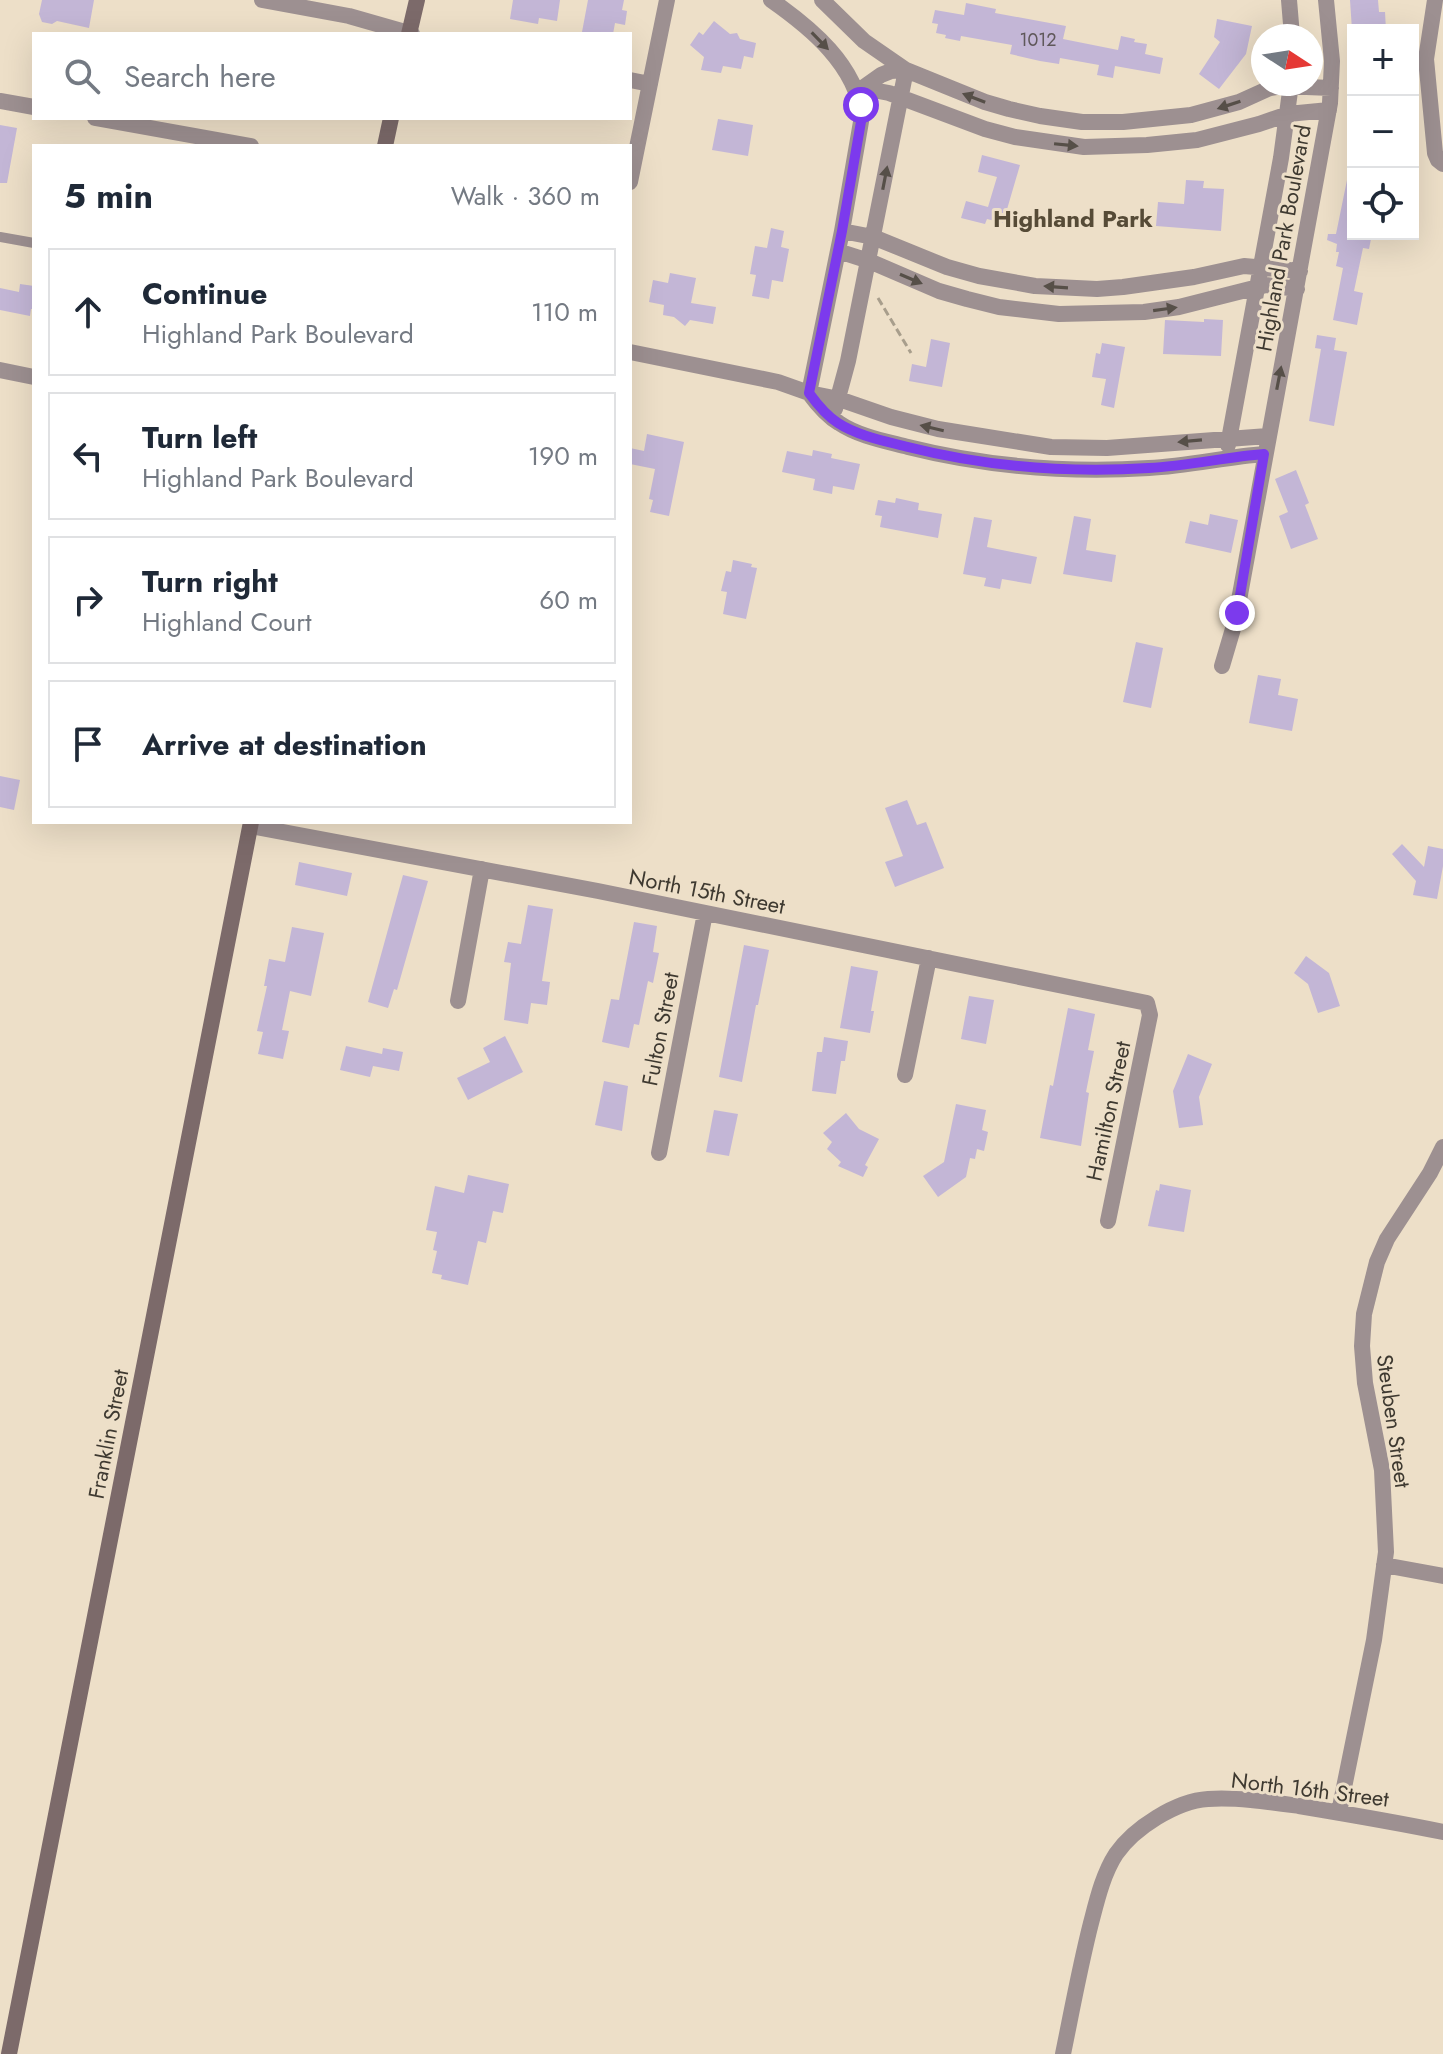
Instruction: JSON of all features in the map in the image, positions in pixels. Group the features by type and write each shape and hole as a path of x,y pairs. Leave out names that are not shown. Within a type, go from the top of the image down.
{"street":[{"path":"262,0 340,7 405,32"},
{"path":"410,32 417,0"},
{"path":"632,172 667,0"},
{"path":"771,0 813,33 843,65 857,92 862,116 809,393"},
{"path":"822,0 864,41 906,70 985,102 1040,116 1082,122 1147,121 1191,115 1252,96"},
{"path":"1289,0 1291,24"},
{"name":"Highland Park Boulevard","path":"1222,666 1235,622 1329,110 1332,61 1326,0"},
{"path":"1435,0 1426,59 1439,159"},
{"path":"857,92 881,75 906,70"},
{"path":"831,417 839,399 869,261 906,70"},
{"path":"632,80 650,84"},
{"path":"1323,87 1331,88"},
{"path":"857,92 873,90 901,97 1015,137 1084,147 1197,140 1288,114 1329,110"},
{"name":"Highland Park Boulevard","path":"1228,458 1228,438 1262,266 1289,96"},
{"path":"0,101 32,107"},
{"path":"106,120 240,144"},
{"path":"385,144 391,120"},
{"path":"842,231 873,237 947,267 1004,281 1046,287 1123,287 1244,266 1300,271"},
{"path":"838,251 967,299 999,307 1059,314 1144,312 1179,307 1258,286 1297,289"},
{"path":"632,352 778,382 938,429 1051,447 1107,448 1268,436"},
{"path":"0,370 32,377"},
{"path":"809,393 831,417 850,429 957,459 1053,470 1152,468 1264,454"},
{"name":"North 15th Street","path":"251,824 1136,1000 1147,1003 1149,1009"},
{"name":"Franklin Street","path":"9,2054 251,824"},
{"path":"458,1001 482,869"},
{"name":"Fulton Street","path":"659,1153 705,913"},
{"path":"905,1075 929,958"},
{"name":"Hamilton Street","path":"1108,1221 1149,1009"},
{"name":"Steuben Street","path":"1339,1812 1374,1640 1386,1552 1382,1470 1365,1383 1362,1346 1364,1314 1377,1262 1387,1239 1430,1173 1443,1147"},
{"path":"1384,1565 1443,1576"},
{"name":"North 16th Street","path":"1063,2054 1081,1961 1100,1887 1116,1854 1152,1819 1206,1798 1268,1802 1339,1812 1443,1832"}],"lane":[{"path":"0,237 32,243"}],"path":[{"path":"863,288 873,290 911,353"}],"building":[{"path":"42,0 94,0 89,28 57,21 52,24 42,22 39,14"},
{"path":"513,0 560,0 557,21 539,18 538,24 510,19"},
{"path":"588,0 624,0 622,10 627,11 625,25 615,23 613,32 582,32"},
{"path":"1350,0 1378,0 1379,12 1385,12 1386,24 1352,24"},
{"path":"966,3 996,9 995,13 1066,26 1063,39 1118,50 1121,36 1135,39 1134,42 1147,44 1145,54 1163,58 1160,74 1115,66 1113,78 1097,75 1099,65 1060,58 1059,64 1040,61 1010,54 1012,45 961,36 960,41 936,33 938,24 932,23 935,10 964,15"},
{"path":"1217,19 1251,26 1246,54 1219,89 1199,74 1220,42 1214,37"},
{"path":"714,21 730,34 737,33 740,39 756,43 753,58 744,56 741,69 723,66 721,73 701,70 704,57 690,45 699,32 703,35"},
{"path":"718,119 753,125 748,156 712,150"},
{"path":"0,125 17,128 7,183 0,183"},
{"path":"982,155 1020,165 1003,223 987,219 985,224 961,218 966,201 988,207 997,177 978,172"},
{"path":"1186,180 1204,181 1203,188 1224,189 1221,231 1156,226 1158,202 1184,204"},
{"path":"1347,180 1347,240 1371,240 1369,249 1363,248 1354,291 1363,293 1357,325 1333,320 1343,268 1336,266 1337,244 1327,240 1328,234 1336,234"},
{"path":"771,228 784,231 781,247 789,249 783,282 772,280 769,299 752,296 756,275 750,274 755,246 767,248"},
{"path":"670,273 696,278 691,303 716,307 713,324 690,320 685,326 674,317 663,315 664,305 649,302 653,280 668,283"},
{"path":"20,284 32,286 30,316 0,310 0,288 19,292"},
{"path":"1204,319 1223,320 1221,356 1163,354 1165,320 1204,322"},
{"path":"1317,335 1336,338 1334,350 1347,352 1334,426 1309,421 1321,349 1315,348"},
{"path":"931,339 950,343 942,387 909,381 912,364 926,367"},
{"path":"1102,343 1125,347 1114,408 1101,405 1106,379 1092,377 1096,353 1100,354"},
{"path":"647,434 684,442 669,516 650,512 653,500 649,499 655,469 632,464 632,448 644,451"},
{"path":"813,450 832,454 831,458 860,464 854,490 833,486 832,494 813,490 815,479 782,472 787,451 812,456"},
{"path":"1296,470 1318,539 1291,549 1279,516 1288,512 1275,479"},
{"path":"896,498 919,503 918,510 942,514 938,538 880,527 882,516 875,515 878,500 895,503"},
{"path":"1210,514 1238,520 1231,553 1185,543 1190,521 1208,525"},
{"path":"1074,516 1091,519 1086,550 1116,555 1112,582 1063,574"},
{"path":"974,517 992,520 987,547 1037,557 1031,584 1002,579 1000,589 984,586 986,578 963,574"},
{"path":"733,560 757,568 746,619 723,614 727,592 721,591 726,571 731,572"},
{"path":"1136,642 1163,648 1151,708 1123,702"},
{"path":"1258,675 1281,679 1278,695 1298,699 1292,731 1249,723"},
{"path":"0,776 20,780 14,810 0,807"},
{"path":"907,800 917,825 926,822 944,868 895,887 885,862 903,856 885,808"},
{"path":"1402,844 1424,867 1428,846 1443,849 1437,899 1413,895 1416,881 1392,854"},
{"path":"299,862 352,873 347,896 295,885"},
{"path":"403,875 428,881 397,990 394,989 388,1008 368,1002"},
{"path":"528,905 553,909 542,981 550,982 547,1005 531,1003 528,1024 504,1020 511,963 504,962 508,942 521,944"},
{"path":"634,922 657,926 653,952 659,953 653,983 648,981 639,1025 634,1024 629,1048 602,1042 611,999 619,1000"},
{"path":"292,927 324,933 311,996 290,991 282,1030 289,1031 283,1059 258,1054 263,1032 257,1031 267,986 264,986 269,959 285,962"},
{"path":"744,945 769,950 742,1082 719,1077"},
{"path":"1306,956 1329,973 1340,1006 1318,1013 1308,984 1294,973"},
{"path":"851,966 878,971 870,1033 840,1028"},
{"path":"969,996 994,1000 986,1044 961,1039"},
{"path":"1068,1008 1095,1014 1088,1050 1094,1051 1081,1146 1040,1138"},
{"path":"505,1036 523,1072 468,1100 457,1078 490,1062 483,1048"},
{"path":"824,1037 848,1041 845,1061 841,1061 836,1094 812,1091 817,1052 822,1052"},
{"path":"346,1046 382,1054 383,1048 403,1052 399,1071 373,1066 370,1077 340,1070"},
{"path":"1188,1054 1212,1064 1199,1097 1203,1125 1179,1128 1173,1091"},
{"path":"604,1081 628,1086 622,1131 595,1125"},
{"path":"956,1104 986,1110 982,1130 988,1132 984,1151 977,1149 975,1159 970,1158 966,1177 938,1197 923,1176 944,1162"},
{"path":"714,1110 738,1114 729,1156 706,1152"},
{"path":"846,1113 859,1129 879,1139 865,1165 868,1167 863,1177 838,1166 841,1162 827,1149 832,1142 823,1133"},
{"path":"468,1175 509,1184 503,1213 493,1211 486,1243 478,1241 468,1285 441,1279 442,1275 432,1273 437,1232 426,1230 435,1186 464,1193"},
{"path":"1160,1184 1191,1190 1184,1232 1148,1226"}],"district":[{"name":"Highland Park","path":"1073,219"}],"route":[{"path":"861,105 862,116 842,231 809,393 826,413 850,429 957,459 1053,470 1152,468 1264,454 1237,613"}]}
